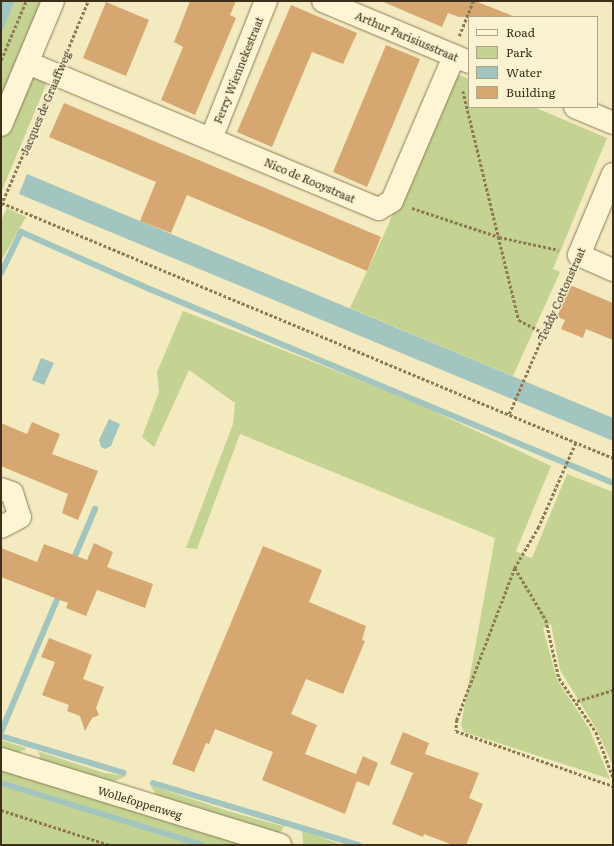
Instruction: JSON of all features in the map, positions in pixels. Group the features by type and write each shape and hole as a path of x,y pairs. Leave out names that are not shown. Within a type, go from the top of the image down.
{"street":[{"path":"1,125 53,1"},
{"name":"Ferry Wiennekestraat","path":"211,139 266,1"},
{"name":"Arthur Parisiusstraat","path":"323,1 462,59"},
{"path":"392,201 462,59"},
{"name":"Nico de Rooystraat","path":"28,63 379,209 392,201"},
{"path":"577,108 613,123"},
{"name":"Teddy Cottonstraat","path":"579,255 613,174"},
{"path":"579,255 613,270"},
{"path":"1,489 12,493 20,517 1,527"},
{"name":"Wollefoppenweg","path":"1,759 280,845"}],"path":[{"path":"1,60 26,1"},
{"name":"Jacques de Graaffweg","path":"2,204 58,75 88,1"},
{"path":"468,88 457,40 474,1"},
{"path":"472,108 499,237 519,320 543,333"},
{"path":"1,198 2,204 613,458"},
{"path":"392,201 499,237 579,255"},
{"name":"Teddy Cottonstraat","path":"509,414 543,333 579,255"},
{"path":"576,443 539,527 515,568 457,720 456,731 613,786"},
{"path":"515,568 546,620 559,678 596,732 613,777"},
{"path":"576,701 611,690"},
{"path":"1,810 110,845"}],"green space":[{"path":"15,1 43,1 1,101 1,34"},
{"path":"452,72 468,79 468,108 536,108 607,138 553,269 560,272 513,376 350,308 387,228"},
{"path":"34,76 48,80 2,190 1,140 25,83"},
{"path":"7,208 26,217 1,261 1,221"},
{"path":"183,311 410,400 551,466 516,551 523,555 532,558 567,474 613,492 613,766 597,730 560,670 551,624 543,628 557,680 589,728 610,779 464,732 461,725 495,538 240,434 197,549 186,548 233,424 235,403 189,370 154,447 142,437 159,392 157,372"},
{"path":"1,740 26,748 24,751 21,750 20,756 1,750"},
{"path":"37,751 105,773 126,776 108,784 39,762 40,756"},
{"path":"1,768 249,845 1,845"},
{"path":"150,785 228,811 282,826 286,824 277,836 160,800"},
{"path":"302,829 306,832 343,845 303,844"}],"water":[{"path":"1,1 15,1 1,34"},
{"path":"27,174 613,418 613,441 19,194"},
{"path":"41,358 54,363 44,385 32,380"},
{"path":"109,419 120,424 111,446 105,449 101,447 99,440"}],"building":[{"path":"190,1 236,1 230,15 236,18 195,115 161,100 183,47 174,42"},
{"path":"381,1 475,1 513,16 459,17 448,13 442,27"},
{"path":"106,2 149,20 126,76 83,58"},
{"path":"291,5 357,33 343,64 312,52 272,147 237,132"},
{"path":"386,45 420,59 367,187 333,172"},
{"path":"64,103 381,237 367,271 187,195 171,233 140,221 156,182 49,137"},
{"path":"570,285 613,303 613,340 586,329 583,338 561,329 565,320 557,317"},
{"path":"32,422 60,434 52,454 98,471 78,520 62,513 68,494 1,466 1,423 27,434"},
{"path":"94,543 113,552 107,567 153,584 145,608 97,590 86,616 66,608 68,603 1,577 1,548 37,562 44,544 87,560"},
{"path":"263,546 322,570 309,602 366,626 362,640 365,641 343,694 306,679 291,714 317,725 305,754 356,774 363,756 378,763 369,786 357,781 345,814 262,780 273,752 215,729 209,744 206,743 194,772 172,764"},
{"path":"49,638 92,655 83,679 104,687 96,708 99,715 92,718 85,731 80,716 67,711 69,705 42,695 55,662 41,657"},
{"path":"403,732 429,743 425,754 479,773 469,798 483,804 466,845 453,845 424,834 423,837 392,824 413,773 390,764"}],"waterway":[{"path":"1,273 21,232 152,290 613,483"},
{"path":"72,563 95,509"},
{"path":"1,732 60,592"},
{"path":"1,736 124,773"},
{"path":"1,783 202,845"},
{"path":"153,783 359,845"}]}
